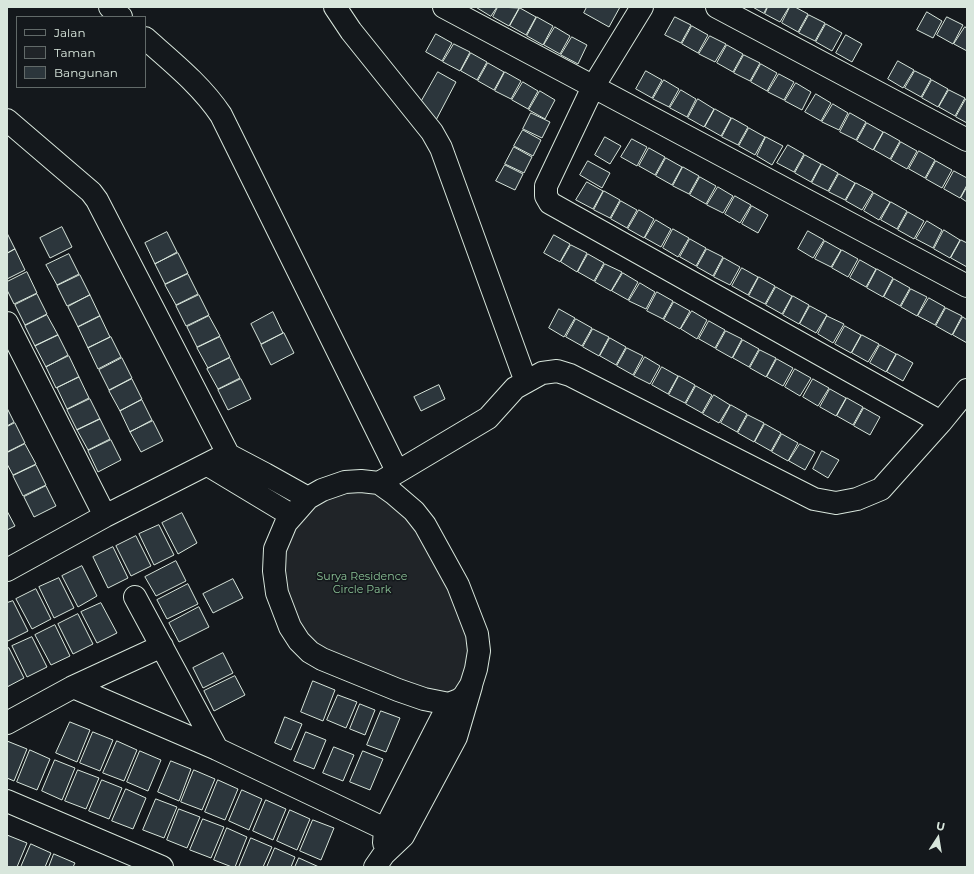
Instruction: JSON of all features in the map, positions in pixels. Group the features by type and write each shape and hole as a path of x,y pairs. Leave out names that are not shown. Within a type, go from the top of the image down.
{"street":[{"path":"110,7 120,16"},
{"path":"335,7 351,31 432,132 440,148 521,385"},
{"path":"444,7 967,286"},
{"path":"642,7 592,87 546,186 546,196 550,203 941,422"},
{"path":"717,7 967,140"},
{"path":"146,39 213,102 221,114 397,471"},
{"path":"7,120 91,192 97,200 227,454 308,498"},
{"path":"7,323 105,516"},
{"path":"379,483 488,418 521,385 542,373 557,371 570,375 814,499 836,503 857,499 881,489 941,422 967,390"},
{"path":"7,570 105,516 227,454"},
{"path":"208,465 291,515"},
{"path":"380,861 471,685 476,669 479,651 477,634 458,585 425,525 393,493 379,483 361,481 345,482 322,490 308,498 291,515 275,549 274,571 277,593 290,627 299,641 310,652 358,674 424,700 449,704 464,696 471,685"},
{"path":"135,597 216,749"},
{"path":"7,723 73,687 162,646"},
{"path":"73,687 216,749 394,832"},
{"path":"449,704 449,726"},
{"path":"7,801 162,867"}],"green space":[{"name":"Surya Residence Circle Park","path":"361,481 414,511 477,634 459,700 322,659 283,611 286,523 291,515"}],"building":[{"path":"476,7 497,7 491,16"},
{"path":"498,7 519,8 509,26 493,17"},
{"path":"587,7 620,7 609,27 584,13"},
{"path":"753,7 767,7 764,13"},
{"path":"768,7 789,7 780,22 765,14"},
{"path":"790,7 795,7 808,14 798,32 782,23"},
{"path":"520,8 536,17 526,35 510,26"},
{"path":"927,12 942,21 933,38 917,30"},
{"path":"809,15 825,23 815,41 799,33"},
{"path":"537,17 553,26 543,45 527,36"},
{"path":"675,17 691,25 681,43 665,35"},
{"path":"947,17 963,25 953,44 937,35"},
{"path":"826,24 842,33 832,51 816,42"},
{"path":"692,26 708,35 698,53 682,44"},
{"path":"555,27 570,36 560,54 544,45"},
{"path":"965,27 967,28 967,51 954,44"},
{"path":"436,34 452,43 442,61 426,52"},
{"path":"846,35 862,44 852,62 836,53"},
{"path":"710,36 726,44 715,62 699,54"},
{"path":"572,37 587,45 578,64 561,55"},
{"path":"454,44 470,52 460,71 443,62"},
{"path":"727,45 743,54 733,72 717,63"},
{"path":"471,53 487,62 477,80 461,71"},
{"path":"744,55 760,63 750,81 734,73"},
{"path":"898,61 914,70 903,88 888,79"},
{"path":"488,63 504,72 494,90 478,81"},
{"path":"761,64 777,73 767,91 751,82"},
{"path":"646,71 662,80 652,98 636,89"},
{"path":"915,71 931,79 921,97 905,88"},
{"path":"438,72 456,82 435,122 416,111"},
{"path":"505,72 521,81 511,99 495,91"},
{"path":"779,74 794,82 784,100 768,92"},
{"path":"664,80 679,89 669,107 653,99"},
{"path":"932,80 948,89 938,107 922,98"},
{"path":"523,82 538,91 528,109 512,100"},
{"path":"796,83 811,92 802,110 785,101"},
{"path":"681,90 696,99 687,117 670,108"},
{"path":"949,90 965,98 955,116 939,107"},
{"path":"540,91 555,100 545,119 529,110"},
{"path":"816,94 831,103 821,121 805,112"},
{"path":"698,99 714,109 704,127 688,118"},
{"path":"967,99 967,123 956,117"},
{"path":"833,104 848,113 839,130 822,122"},
{"path":"715,109 731,118 721,136 705,127"},
{"path":"531,113 550,122 542,138 523,129"},
{"path":"850,113 866,122 856,140 840,132"},
{"path":"732,118 748,127 738,145 722,137"},
{"path":"867,123 883,132 873,150 857,141"},
{"path":"749,128 765,137 755,155 739,146"},
{"path":"523,130 541,140 533,156 514,146"},
{"path":"884,132 900,141 890,159 874,150"},
{"path":"605,137 621,146 610,164 595,155"},
{"path":"766,137 783,146 772,165 757,156"},
{"path":"632,139 647,147 637,166 621,157"},
{"path":"901,142 917,151 907,169 891,160"},
{"path":"788,145 804,154 794,172 777,163"},
{"path":"514,147 532,157 524,173 505,164"},
{"path":"649,148 665,157 655,175 639,166"},
{"path":"919,151 935,160 925,178 909,169"},
{"path":"805,155 821,164 811,182 795,173"},
{"path":"666,158 682,167 672,185 656,176"},
{"path":"588,161 610,173 602,188 580,175"},
{"path":"936,161 952,170 942,188 926,179"},
{"path":"822,164 838,173 828,191 812,183"},
{"path":"505,165 523,174 515,190 496,181"},
{"path":"683,167 699,176 689,194 673,186"},
{"path":"954,171 967,178 967,185 960,198 944,189"},
{"path":"839,174 855,183 845,200 829,192"},
{"path":"700,177 716,186 706,204 690,195"},
{"path":"587,182 603,191 593,209 576,200"},
{"path":"856,183 873,192 862,210 846,201"},
{"path":"718,187 733,196 723,213 707,205"},
{"path":"967,187 967,202 961,198"},
{"path":"604,191 620,200 610,218 594,210"},
{"path":"874,193 890,202 879,220 864,211"},
{"path":"735,196 751,205 740,223 725,214"},
{"path":"621,201 637,210 627,228 611,219"},
{"path":"891,202 907,211 897,229 881,220"},
{"path":"752,206 768,215 758,233 742,224"},
{"path":"639,210 654,219 644,238 628,229"},
{"path":"908,212 924,221 914,239 898,230"},
{"path":"656,220 671,229 661,247 645,238"},
{"path":"927,221 942,230 933,248 916,239"},
{"path":"62,227 72,247 50,258 40,238"},
{"path":"673,229 689,238 678,257 663,248"},
{"path":"944,230 960,240 950,258 934,249"},
{"path":"808,231 824,240 813,258 798,249"},
{"path":"167,232 177,252 155,264 145,243"},
{"path":"7,233 15,249 7,253"},
{"path":"554,235 570,244 560,262 544,253"},
{"path":"690,239 706,248 696,266 680,257"},
{"path":"961,240 967,243 967,267 951,258"},
{"path":"825,241 841,250 831,267 815,259"},
{"path":"571,245 587,253 577,272 561,262"},
{"path":"15,249 25,270 7,279 7,254"},
{"path":"707,249 723,257 713,276 697,267"},
{"path":"842,250 858,259 848,277 832,268"},
{"path":"178,253 188,273 165,284 155,264"},
{"path":"69,254 79,274 57,285 46,265"},
{"path":"588,254 604,263 594,281 578,272"},
{"path":"724,258 740,267 730,285 714,277"},
{"path":"860,260 876,269 866,287 850,278"},
{"path":"605,264 622,272 611,291 595,282"},
{"path":"742,268 758,277 748,295 732,286"},
{"path":"877,269 893,278 883,297 867,288"},
{"path":"27,272 37,293 14,304 7,290 7,282"},
{"path":"623,273 638,282 628,300 612,291"},
{"path":"188,274 198,294 176,305 165,285"},
{"path":"80,275 90,295 67,306 57,286"},
{"path":"759,277 775,286 765,304 749,296"},
{"path":"894,279 910,288 900,306 884,297"},
{"path":"640,283 655,292 646,309 629,301"},
{"path":"776,287 792,296 782,314 766,305"},
{"path":"911,289 927,297 917,316 901,307"},
{"path":"657,292 673,301 663,319 647,311"},
{"path":"37,294 47,314 25,325 15,305"},
{"path":"90,295 100,316 78,327 68,307"},
{"path":"199,295 209,315 186,326 176,306"},
{"path":"793,296 809,305 799,324 783,315"},
{"path":"929,298 945,307 935,325 918,316"},
{"path":"674,302 690,311 680,329 664,320"},
{"path":"810,306 827,315 816,333 800,324"},
{"path":"946,308 962,316 952,335 936,326"},
{"path":"559,309 575,318 564,337 549,328"},
{"path":"692,311 707,320 697,339 681,329"},
{"path":"273,312 283,333 261,344 251,324"},
{"path":"47,315 58,335 35,346 25,326"},
{"path":"100,316 110,337 88,348 78,327"},
{"path":"209,316 220,336 197,347 187,327"},
{"path":"827,316 844,324 833,343 818,334"},
{"path":"963,317 967,320 967,343 953,335"},
{"path":"576,319 592,328 582,346 566,337"},
{"path":"709,321 725,330 715,348 699,339"},
{"path":"845,326 861,335 851,353 835,344"},
{"path":"593,329 609,337 599,356 583,347"},
{"path":"726,331 742,339 732,358 716,349"},
{"path":"284,333 294,353 271,365 261,345"},
{"path":"58,335 68,355 46,367 35,346"},
{"path":"862,335 879,344 868,362 852,353"},
{"path":"111,337 121,357 98,369 88,348"},
{"path":"220,337 230,357 208,368 197,348"},
{"path":"610,338 626,347 616,365 600,356"},
{"path":"743,340 759,349 749,367 733,358"},
{"path":"880,345 896,354 886,372 870,363"},
{"path":"627,348 643,356 633,375 617,366"},
{"path":"760,350 776,358 766,377 750,368"},
{"path":"897,354 913,363 903,381 887,372"},
{"path":"69,356 79,377 56,388 46,367"},
{"path":"645,357 660,366 650,384 634,376"},
{"path":"122,358 132,378 109,390 99,370"},
{"path":"230,358 240,378 218,389 207,369"},
{"path":"777,359 793,368 783,386 767,377"},
{"path":"662,367 678,376 668,394 652,385"},
{"path":"795,369 811,378 800,396 785,387"},
{"path":"679,376 695,385 685,403 669,395"},
{"path":"79,377 89,398 67,409 57,388"},
{"path":"132,379 142,399 120,411 109,391"},
{"path":"241,379 251,399 228,410 218,390"},
{"path":"813,379 829,388 818,406 803,397"},
{"path":"439,385 445,399 421,411 414,397"},
{"path":"696,386 712,395 702,413 686,404"},
{"path":"830,389 846,398 836,416 820,407"},
{"path":"714,395 730,405 719,423 703,414"},
{"path":"847,398 863,407 853,425 837,416"},
{"path":"90,399 100,419 77,430 67,410"},
{"path":"142,400 152,420 130,432 120,411"},
{"path":"731,405 747,414 737,432 721,423"},
{"path":"7,408 14,422 7,426"},
{"path":"864,408 880,417 870,435 854,426"},
{"path":"748,415 764,423 754,442 738,433"},
{"path":"100,419 110,439 88,450 77,430"},
{"path":"153,421 163,441 141,452 130,432"},
{"path":"15,423 25,443 7,452 7,427"},
{"path":"765,424 781,433 771,451 755,442"},
{"path":"782,434 798,443 788,461 772,452"},
{"path":"111,440 121,460 98,472 88,451"},
{"path":"25,444 36,464 13,475 7,464 7,453"},
{"path":"800,444 815,452 805,470 789,461"},
{"path":"822,451 839,460 828,478 813,469"},
{"path":"36,465 46,485 23,496 13,476"},
{"path":"46,486 56,506 34,517 24,497"},
{"path":"7,511 15,526 7,530"},
{"path":"182,513 197,543 178,554 162,523"},
{"path":"159,525 174,555 154,565 139,534"},
{"path":"136,536 151,566 131,576 116,546"},
{"path":"113,547 128,578 108,588 93,557"},
{"path":"176,561 186,581 156,596 145,577"},
{"path":"82,566 97,596 78,607 62,576"},
{"path":"59,578 74,608 54,618 39,587"},
{"path":"233,579 243,598 213,613 203,594"},
{"path":"188,584 198,604 167,619 157,600"},
{"path":"36,589 51,619 32,629 16,599"},
{"path":"13,601 28,631 8,641 7,603"},
{"path":"101,603 117,633 97,643 81,612"},
{"path":"199,607 209,627 179,642 169,623"},
{"path":"78,614 93,644 73,654 58,624"},
{"path":"55,625 70,656 51,665 35,635"},
{"path":"32,637 47,667 27,677 12,646"},
{"path":"9,648 24,678 7,687 7,649"},
{"path":"223,653 233,673 203,688 193,668"},
{"path":"235,676 245,695 214,711 204,691"},
{"path":"313,681 335,690 323,721 301,712"},
{"path":"338,695 357,702 346,728 327,720"},
{"path":"360,704 375,710 365,735 350,729"},
{"path":"381,711 400,718 386,752 367,745"},
{"path":"285,717 302,724 291,750 275,743"},
{"path":"70,722 90,730 77,762 56,753"},
{"path":"93,732 113,740 100,771 80,763"},
{"path":"306,732 326,740 314,769 294,761"},
{"path":"7,741 27,749 14,781 7,778"},
{"path":"117,741 137,750 124,781 103,773"},
{"path":"334,747 354,755 343,781 323,773"},
{"path":"30,750 50,759 37,790 17,782"},
{"path":"140,751 161,760 148,791 127,782"},
{"path":"363,751 383,759 370,790 350,782"},
{"path":"55,760 75,768 62,800 42,791"},
{"path":"171,761 191,769 179,801 158,792"},
{"path":"78,770 99,778 86,809 65,801"},
{"path":"194,770 215,779 202,810 181,802"},
{"path":"102,780 122,788 109,819 89,811"},
{"path":"218,780 238,789 225,820 205,812"},
{"path":"126,789 146,798 133,829 112,821"},
{"path":"242,790 262,799 249,830 229,821"},
{"path":"156,799 177,807 164,838 143,830"},
{"path":"266,800 286,809 273,840 253,831"},
{"path":"179,809 200,817 187,848 167,840"},
{"path":"290,810 310,819 297,850 277,841"},
{"path":"203,819 224,827 211,858 190,850"},
{"path":"313,820 334,828 321,860 300,851"},
{"path":"227,828 247,837 235,867 214,860"},
{"path":"7,835 27,843 17,867 7,867"},
{"path":"251,838 272,847 263,867 239,867"},
{"path":"31,844 51,853 45,867 21,867"},
{"path":"275,848 295,857 291,867 267,867"},
{"path":"54,854 75,863 73,867 49,867"},
{"path":"299,858 319,867 295,867"}]}
